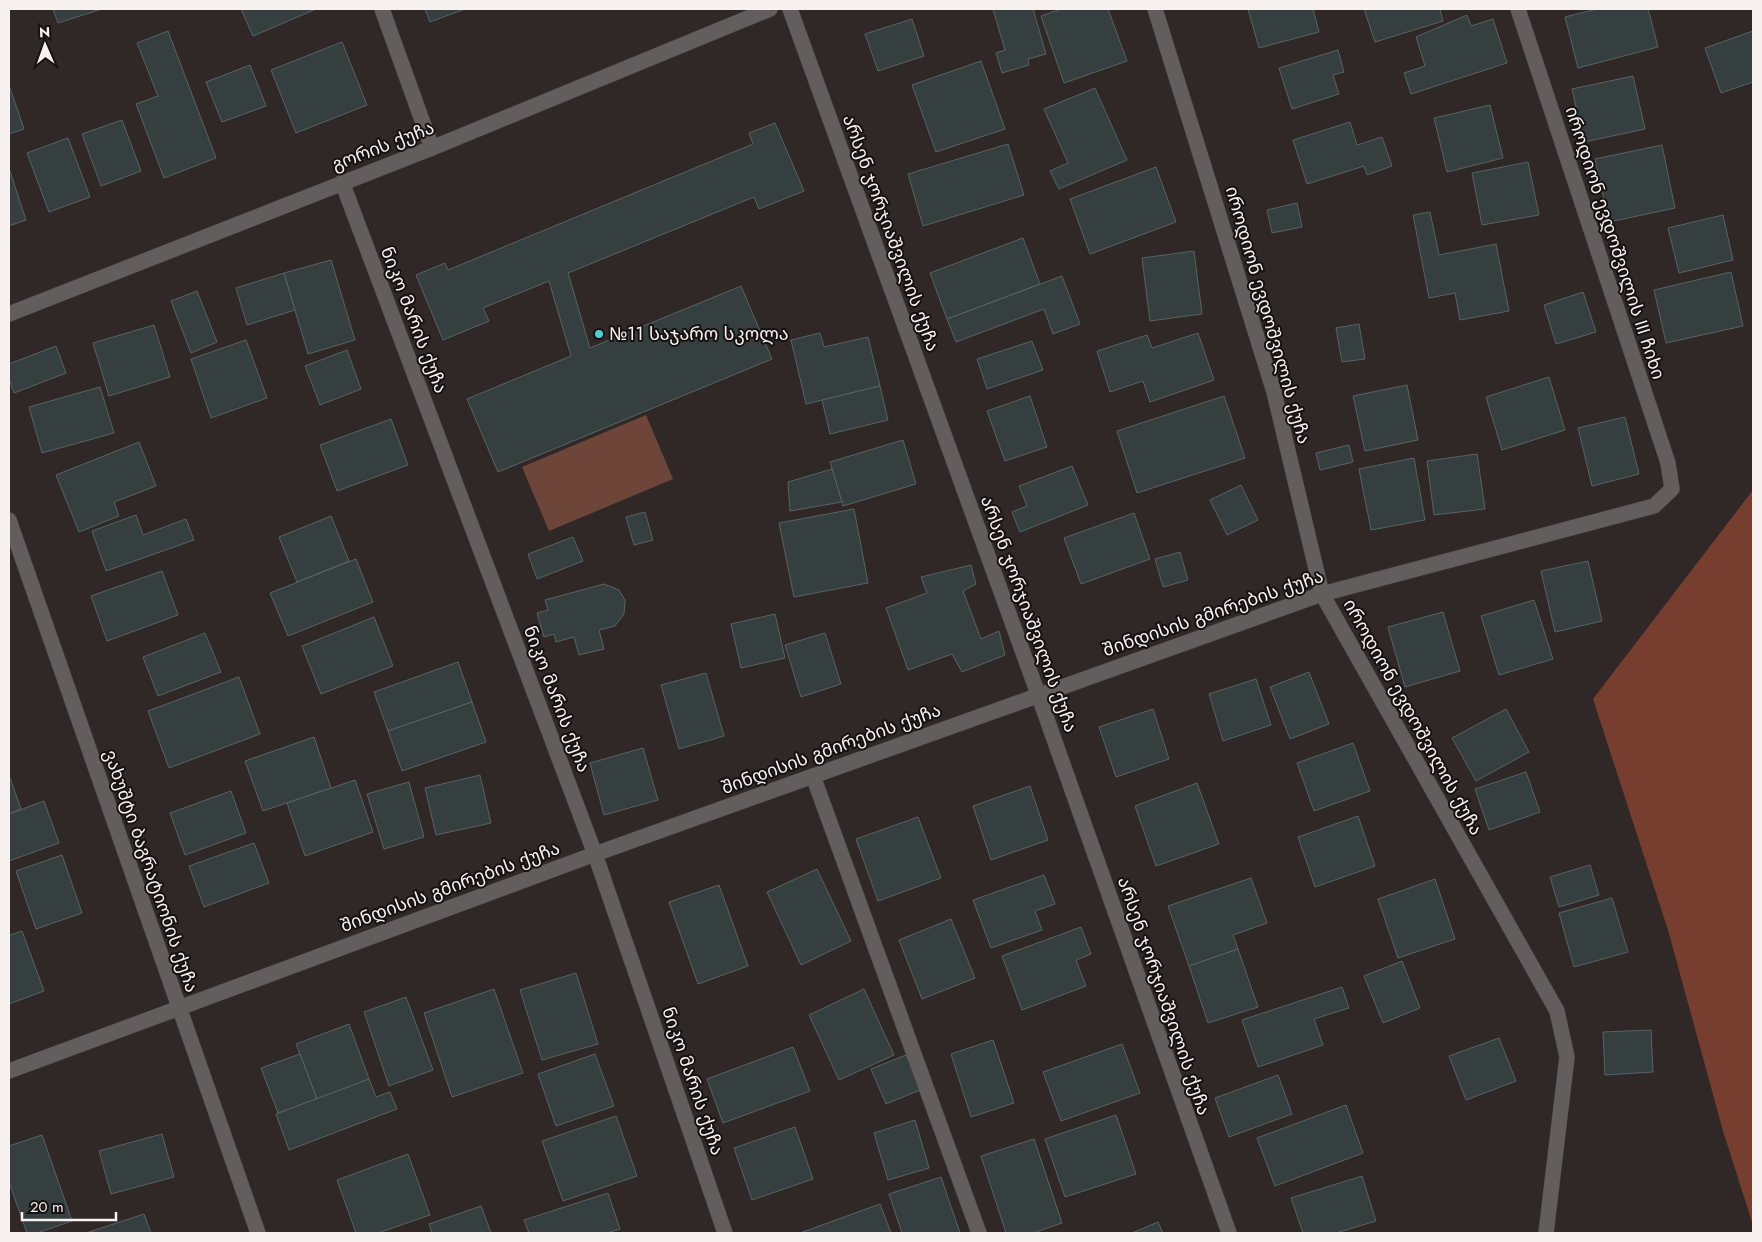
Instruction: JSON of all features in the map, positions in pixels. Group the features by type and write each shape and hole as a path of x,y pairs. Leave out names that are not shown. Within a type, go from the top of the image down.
{"street":[{"path":"382,9 432,148"},
{"name":"გორის ქუჩა","path":"9,314 432,148 770,9"},
{"name":"არსენ ჯორჯიაშვილის ქუჩა","path":"790,9 1038,694 1229,1233"},
{"name":"იროდიონ ევდოშვილის ქუჩა","path":"1155,9 1274,392 1322,594 1557,1011 1567,1057 1546,1233"},
{"name":"იროდიონ ევდოშვილის III ჩიხი","path":"1518,9 1668,464 1672,489"},
{"name":"ნიკო მარის ქუჩა","path":"342,182 595,854 725,1233"},
{"name":"შინდისის გმირების ქუჩა","path":"9,1071 595,854 1322,594 1654,506 1672,489"},
{"name":"ვახუშტი ბაგრატიონის ქუჩა","path":"9,520 258,1233"},
{"path":"813,776 979,1233"}],"shaded area":[{"path":"646,415 673,479 549,531 522,467"},
{"path":"1753,490 1753,1225 1723,1131 1668,930 1593,699"}],"building":[{"path":"53,9 102,9 58,23"},
{"path":"241,9 313,9 314,10 253,36"},
{"path":"425,9 465,9 430,22"},
{"path":"993,9 1033,9 1046,54 1028,59 1029,65 1002,73 996,53 1005,50"},
{"path":"1061,9 1108,9 1127,61 1064,83 1041,16"},
{"path":"1248,9 1313,9 1319,32 1259,48"},
{"path":"1364,9 1440,9 1443,21 1375,42"},
{"path":"1597,9 1648,9 1658,47 1578,68 1565,17"},
{"path":"1467,15 1471,26 1493,19 1507,63 1411,94 1404,73 1425,66 1416,37"},
{"path":"912,19 924,56 878,71 865,34"},
{"path":"168,31 216,158 164,178 136,104 158,96 137,43"},
{"path":"1753,31 1753,82 1721,93 1705,48"},
{"path":"342,42 367,105 296,133 271,70"},
{"path":"1338,50 1344,72 1333,75 1339,94 1292,109 1279,68"},
{"path":"981,61 1005,129 936,152 912,85"},
{"path":"250,65 266,106 222,122 206,82"},
{"path":"1633,76 1645,129 1584,142 1572,89"},
{"path":"9,85 24,129 9,134"},
{"path":"1095,88 1127,160 1059,189 1050,171 1068,163 1044,109"},
{"path":"1490,105 1503,158 1447,172 1434,118"},
{"path":"122,120 141,171 101,186 82,134"},
{"path":"1350,122 1357,145 1382,137 1392,166 1367,175 1364,166 1307,184 1293,140"},
{"path":"775,123 804,191 759,209 754,197 568,273 590,348 741,286 772,359 498,472 467,399 571,356 549,281 483,308 489,321 443,340 416,275 445,263 448,270 753,144 749,133"},
{"path":"68,138 90,197 49,212 27,153"},
{"path":"1008,144 1024,195 923,226 908,174"},
{"path":"1662,145 1675,208 1609,222 1595,159"},
{"path":"1528,162 1539,215 1482,225 1472,173"},
{"path":"1156,167 1176,222 1090,254 1070,199"},
{"path":"9,168 26,220 9,226"},
{"path":"1297,203 1302,227 1272,233 1267,210"},
{"path":"1430,212 1439,255 1496,244 1509,311 1460,320 1455,293 1429,298 1413,215"},
{"path":"1723,215 1733,260 1679,273 1668,228"},
{"path":"1023,238 1040,284 947,319 930,273"},
{"path":"1194,251 1202,314 1150,321 1142,258"},
{"path":"331,260 355,340 308,354 284,273"},
{"path":"1731,272 1743,326 1666,343 1654,290"},
{"path":"284,273 295,310 247,325 236,288"},
{"path":"1062,276 1080,324 1053,334 1044,309 956,342 947,319"},
{"path":"197,291 217,342 191,353 171,301"},
{"path":"1583,292 1596,332 1556,344 1544,305"},
{"path":"1359,324 1365,359 1342,362 1336,328"},
{"path":"154,325 170,377 109,396 93,343"},
{"path":"820,333 824,347 868,337 880,386 806,404 791,340"},
{"path":"1198,333 1214,380 1150,402 1143,381 1110,392 1097,351 1147,335 1152,348"},
{"path":"246,340 267,398 211,418 191,359"},
{"path":"1032,341 1043,370 987,389 977,359"},
{"path":"56,346 66,373 14,393 9,379 9,364"},
{"path":"347,350 361,389 320,405 305,366"},
{"path":"1549,377 1565,430 1502,450 1486,397"},
{"path":"1407,385 1418,440 1365,451 1353,396"},
{"path":"880,386 888,420 830,434 822,400"},
{"path":"100,387 114,433 42,453 29,407"},
{"path":"1030,396 1047,447 1005,461 987,411"},
{"path":"1224,396 1245,458 1137,493 1117,431"},
{"path":"1625,417 1639,474 1592,486 1578,428"},
{"path":"391,419 408,465 337,491 320,445"},
{"path":"903,440 916,484 843,506 830,462"},
{"path":"139,442 156,486 114,502 119,516 79,532 56,475"},
{"path":"1349,445 1353,462 1320,470 1316,453"},
{"path":"1477,454 1485,509 1434,515 1427,461"},
{"path":"1414,458 1425,520 1371,530 1359,469"},
{"path":"1072,466 1088,505 1020,532 1012,512 1027,506 1019,486"},
{"path":"832,469 842,502 790,511 788,482"},
{"path":"1241,485 1258,520 1227,535 1210,500"},
{"path":"854,509 868,583 794,597 779,523"},
{"path":"645,512 653,540 634,545 626,517"},
{"path":"1134,513 1150,559 1081,584 1064,538"},
{"path":"136,515 143,535 186,519 194,540 106,571 92,531"},
{"path":"331,516 349,561 297,582 279,537"},
{"path":"573,537 583,561 537,579 528,554"},
{"path":"1180,552 1188,580 1163,587 1155,559"},
{"path":"356,559 373,602 288,636 270,593"},
{"path":"1588,561 1602,621 1555,632 1541,571"},
{"path":"971,565 976,584 963,591 981,639 999,631 1005,655 962,672 952,654 908,670 886,608 927,593 921,577"},
{"path":"162,571 178,615 107,641 91,596"},
{"path":"604,584 619,590 625,600 624,614 615,626 599,630 604,649 579,655 574,637 556,642 554,634 544,637 537,613 548,610 545,600"},
{"path":"1534,600 1553,659 1499,675 1481,616"},
{"path":"1443,612 1460,671 1405,687 1388,627"},
{"path":"775,614 785,658 741,668 731,624"},
{"path":"374,617 393,666 321,694 302,646"},
{"path":"205,633 221,672 158,696 143,657"},
{"path":"825,633 841,684 801,697 785,645"},
{"path":"458,662 472,702 388,731 374,692"},
{"path":"1309,672 1329,724 1290,739 1270,687"},
{"path":"706,673 724,736 679,749 661,685"},
{"path":"239,677 260,734 169,768 148,711"},
{"path":"1256,679 1271,725 1223,741 1209,694"},
{"path":"472,702 486,742 402,771 388,731"},
{"path":"1153,709 1169,759 1116,777 1099,727"},
{"path":"1506,709 1529,752 1476,781 1452,738"},
{"path":"314,737 331,788 263,811 245,761"},
{"path":"1353,743 1370,791 1314,811 1297,763"},
{"path":"643,748 658,800 604,815 590,763"},
{"path":"1526,772 1540,812 1489,830 1475,789"},
{"path":"9,775 21,809 9,814"},
{"path":"480,775 491,823 436,835 425,788"},
{"path":"355,780 373,832 305,856 287,803"},
{"path":"409,782 424,837 384,849 367,794"},
{"path":"1197,783 1219,844 1156,866 1135,806"},
{"path":"1030,786 1048,840 991,860 973,806"},
{"path":"231,791 246,833 185,855 170,813"},
{"path":"44,801 59,843 9,861 9,814"},
{"path":"1358,816 1375,866 1315,887 1298,837"},
{"path":"918,817 941,878 878,901 856,839"},
{"path":"254,843 269,883 204,907 189,866"},
{"path":"62,855 82,913 36,929 16,871"},
{"path":"1590,865 1599,895 1559,907 1550,877"},
{"path":"817,869 851,941 801,965 767,892"},
{"path":"1044,875 1055,904 1035,911 1042,930 991,948 973,900"},
{"path":"1251,878 1267,923 1233,935 1238,949 1189,966 1168,906"},
{"path":"1435,879 1455,939 1398,958 1378,899"},
{"path":"719,885 748,966 698,984 669,902"},
{"path":"1612,898 1628,952 1574,967 1559,913"},
{"path":"951,919 975,978 922,999 899,940"},
{"path":"1081,927 1091,954 1076,960 1086,986 1022,1010 1002,956"},
{"path":"22,931 44,991 9,1004 9,932 10,935"},
{"path":"1238,949 1258,1007 1208,1023 1189,966"},
{"path":"1402,961 1420,1008 1383,1023 1364,976"},
{"path":"576,973 598,1044 542,1060 520,990"},
{"path":"1342,987 1349,1008 1314,1019 1323,1045 1258,1067 1242,1020"},
{"path":"494,989 523,1073 452,1097 424,1013"},
{"path":"864,989 894,1055 839,1080 809,1015"},
{"path":"406,997 433,1070 389,1086 364,1012"},
{"path":"349,1024 369,1079 317,1099 296,1044"},
{"path":"1651,1030 1653,1072 1605,1075 1603,1032"},
{"path":"1499,1038 1516,1081 1466,1100 1449,1056"},
{"path":"993,1040 1014,1103 971,1117 951,1054"},
{"path":"1122,1044 1140,1093 1061,1121 1043,1072"},
{"path":"793,1047 810,1091 723,1123 707,1079"},
{"path":"300,1054 317,1099 278,1113 261,1068"},
{"path":"595,1054 614,1106 556,1126 538,1074"},
{"path":"906,1055 920,1090 886,1104 871,1069"},
{"path":"1278,1075 1292,1114 1229,1137 1215,1098"},
{"path":"369,1079 376,1097 390,1092 397,1109 289,1150 276,1114"},
{"path":"1346,1105 1363,1153 1275,1186 1257,1138"},
{"path":"1116,1115 1136,1174 1065,1197 1045,1139"},
{"path":"616,1116 637,1176 563,1201 542,1141"},
{"path":"915,1120 929,1168 888,1180 874,1133"},
{"path":"795,1127 813,1179 752,1200 734,1148"},
{"path":"162,1134 174,1177 111,1194 99,1151"},
{"path":"42,1135 72,1221 37,1233 27,1233 9,1182 9,1146"},
{"path":"1034,1139 1062,1223 1033,1233 1006,1233 981,1156"},
{"path":"408,1154 430,1215 378,1233 356,1233 337,1180"},
{"path":"1362,1176 1376,1221 1336,1233 1303,1233 1291,1198"},
{"path":"941,1177 960,1233 902,1233 889,1194"},
{"path":"608,1193 620,1229 607,1233 529,1233 524,1220"},
{"path":"880,1204 891,1233 800,1233"},
{"path":"481,1206 491,1233 432,1233 429,1224"},
{"path":"144,1214 151,1233 86,1233"},
{"path":"1158,1222 1163,1233 1132,1233"}],"place":[{"name":"№11 საჯარო სკოლა","path":"599,334"}]}
